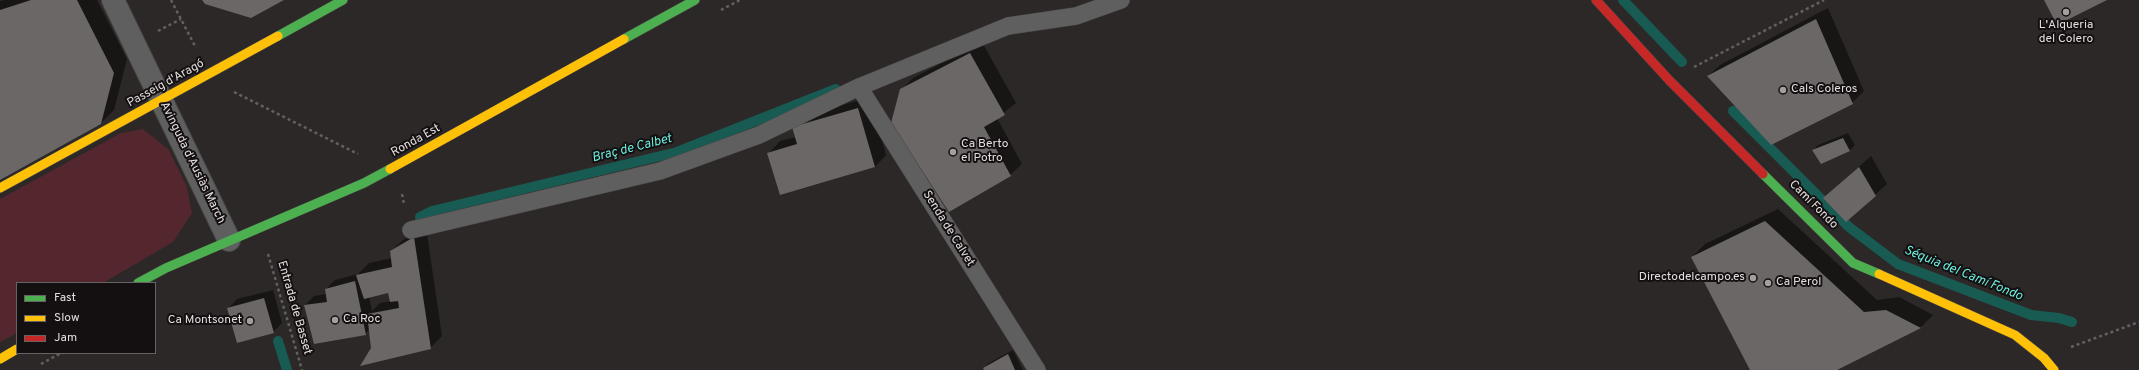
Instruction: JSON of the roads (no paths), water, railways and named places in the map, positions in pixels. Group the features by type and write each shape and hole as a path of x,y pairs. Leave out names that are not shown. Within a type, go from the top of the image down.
{"street":[{"name":"Avinguda d'Ausiàs March","path":"113,0 230,240"},
{"name":"Passeig d'Aragó","path":"0,188 343,0"},
{"name":"Ronda Est","path":"140,282 166,268 364,183 695,0"},
{"name":"Camí Fondo","path":"1596,0 1669,80 1853,263 2015,335 2044,358 2054,370"},
{"path":"0,359 16,350"}],"lane":[{"path":"411,230 660,171 759,135 859,87 1008,26 1076,16 1121,0"},
{"name":"Senda de Calvet","path":"859,87 1037,370"}],"waterway":[{"name":"Séquia del Camí Fondo","path":"1623,0 1682,62"},
{"name":"Braç de Calbet","path":"420,217 432,211 677,152 836,89"},
{"name":"Séquia del Camí Fondo","path":"1733,111 1849,227 1898,264 2031,315 2059,318 2072,322"},
{"path":"278,341 287,370"}],"place":[{"name":"L'Alqueria del Colero","path":"2066,12"},
{"name":"Cals Coleros","path":"1783,90"},
{"name":"Ca Berto el Potro","path":"953,152"},
{"name":"Directodelcampo.es","path":"1753,278"},
{"name":"Ca Perol","path":"1768,283"},
{"name":"Ca Roc","path":"335,320"},
{"name":"Ca Montsonet","path":"250,321"}]}
